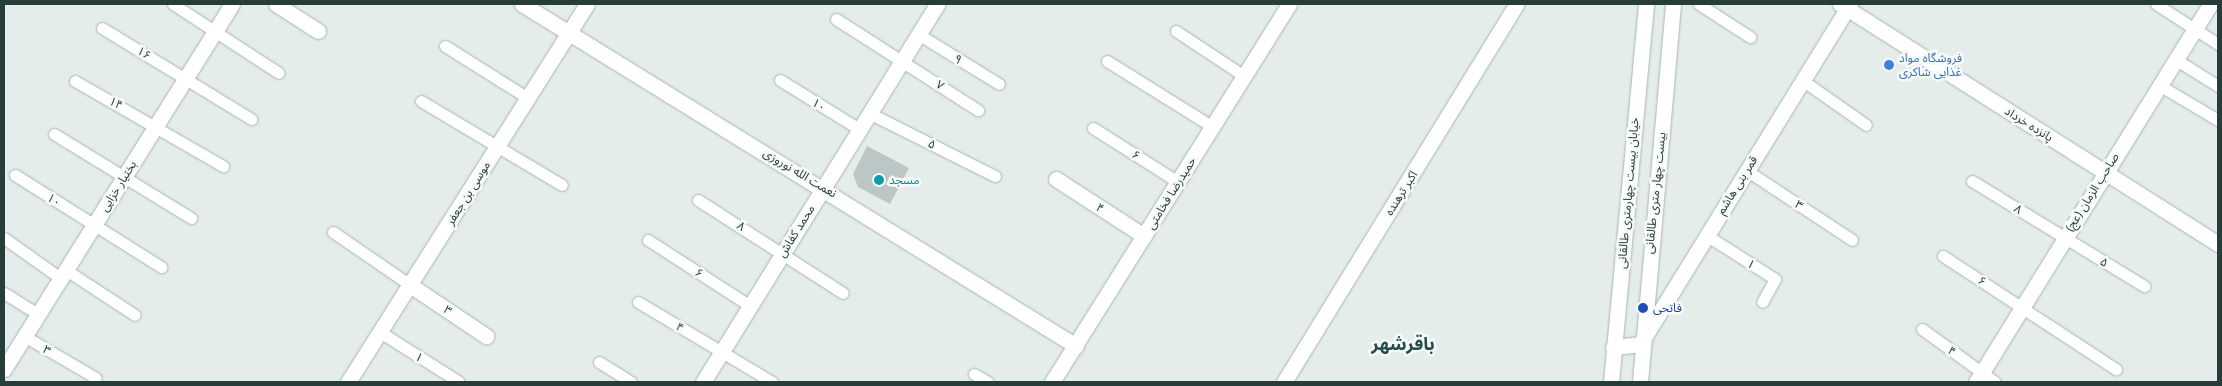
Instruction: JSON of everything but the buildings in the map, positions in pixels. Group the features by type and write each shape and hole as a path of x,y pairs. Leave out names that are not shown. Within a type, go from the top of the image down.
{"street":[{"name":"بختیار خزایی","path":"4,367 232,4"},
{"path":"276,4 318,30"},
{"name":"نعمت الله نوروزی","path":"522,4 823,187 1076,346"},
{"name":"موسی بن جعفر","path":"348,382 587,4"},
{"name":"محمد کفاش","path":"703,382 937,4"},
{"name":"حمیدرضا فخامتی","path":"1052,382 1289,4"},
{"name":"اکبر ترهنده","path":"1284,382 1517,4"},
{"name":"خیابان بیست چهارمتری طالقانی","path":"1611,382 1646,4"},
{"name":"بیست چهار متری طالقانی","path":"1640,382 1640,344 1673,4"},
{"name":"صاحب الزمان (عج)","path":"1979,378 2104,171 2210,4"},
{"name":"قمر بنی هاشم","path":"1640,344 1846,5"},
{"name":"پانزده خرداد","path":"1846,5 2218,244"},
{"name":"۴","path":"1056,179 1144,236"},
{"name":"۳","path":"410,284 486,336"},
{"path":"1613,347 1640,344"}],"lane":[{"path":"173,4 279,73"},
{"path":"1699,4 1750,37"},
{"path":"2156,4 2218,44"},
{"name":"۷","path":"836,19 978,110"},
{"name":"۱۶","path":"102,28 251,119"},
{"path":"1176,31 1244,76"},
{"name":"۹","path":"918,34 999,84"},
{"path":"445,46 528,98"},
{"path":"2175,59 2218,86"},
{"path":"1107,61 1212,126"},
{"name":"۱۰","path":"780,80 859,130"},
{"path":"1802,80 1866,125"},
{"name":"۱۴","path":"75,81 156,125 223,166"},
{"path":"2158,85 2218,120"},
{"path":"421,101 562,185"},
{"name":"۵","path":"869,113 995,176"},
{"name":"۶","path":"1093,128 1178,182"},
{"path":"54,134 191,218"},
{"name":"۳","path":"1746,170 1852,240"},
{"name":"۱۰","path":"14,175 93,226"},
{"name":"۸","path":"1972,181 2064,237"},
{"name":"۸","path":"698,200 783,252"},
{"path":"93,226 161,267"},
{"path":"333,232 410,284"},
{"name":"۱","path":"1706,235 1775,278 1762,302"},
{"name":"۵","path":"2064,237 2144,286"},
{"path":"4,238 135,315"},
{"name":"۶","path":"648,240 750,306"},
{"path":"783,252 843,293"},
{"name":"۶","path":"1943,256 2022,307"},
{"path":"4,294 38,314"},
{"name":"۴","path":"638,302 722,352"},
{"path":"2022,307 2116,369"},
{"name":"۴","path":"1922,330 1979,378"},
{"name":"۱","path":"380,332 459,382"},
{"name":"۳","path":"24,336 96,378"},
{"path":"722,352 772,382"},
{"path":"599,362 631,382"},
{"path":"974,374 988,382"},
{"path":"1979,378 1995,382"}],"place":[{"name":"فروشگاه مواد غذایی شاکری","path":"1889,65"},
{"name":"مسجد","path":"879,180"},
{"name":"فاتحی","path":"1643,308"}],"district":[{"name":"باقرشهر","path":"1403,343"}]}
